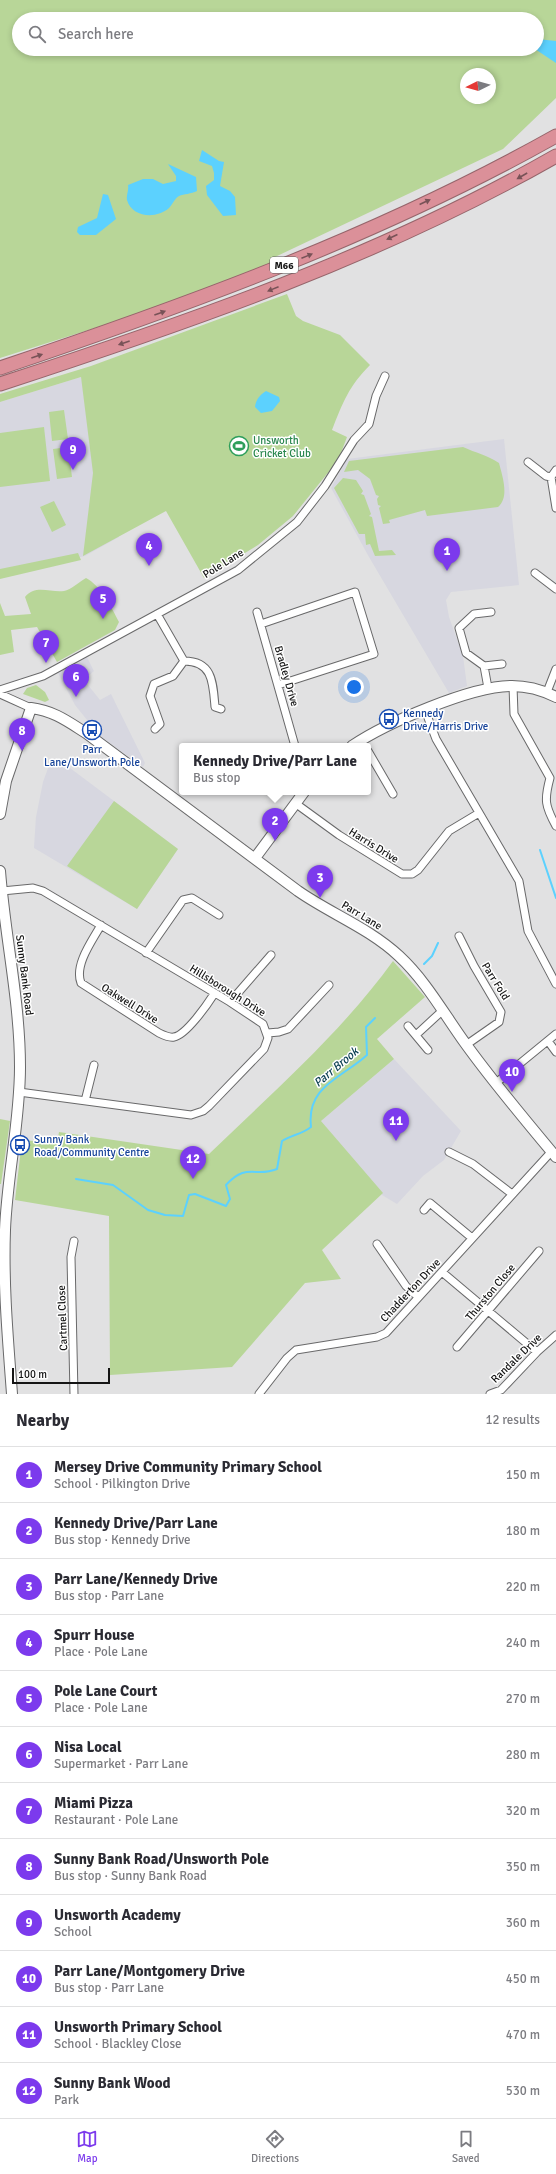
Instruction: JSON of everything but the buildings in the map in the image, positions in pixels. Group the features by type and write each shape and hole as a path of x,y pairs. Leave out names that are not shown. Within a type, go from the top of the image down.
{"highway":[{"name":"M66","path":"0,368 208,296 325,248 498,168 556,136"},
{"name":"M66","path":"0,384 222,309 331,266 505,185 556,156"}],"street":[{"name":"Pole Lane","path":"0,690 43,676 238,570 297,522 325,486 354,440 369,424 376,396 385,376"},
{"path":"528,462 546,476 551,477"},
{"path":"556,470 551,477 556,508"},
{"path":"535,573 556,589"},
{"path":"261,624 355,592 374,654 278,685"},
{"name":"Bradley Drive","path":"257,612 293,743"},
{"path":"491,612 474,614 459,628 466,654 484,666 502,664"},
{"path":"157,614 184,661"},
{"path":"184,661 196,661 204,666 212,684 214,707 221,709"},
{"path":"155,729 160,724 150,696 154,684 173,676 184,661"},
{"path":"484,666 488,688"},
{"path":"363,743 379,730 425,710 488,688 513,686 530,687 551,694 556,669"},
{"path":"513,686 514,714 550,778 546,795 546,809 556,826"},
{"name":"Parr Lane","path":"0,694 31,708 51,711 86,733 316,903 358,924 384,942 410,967 466,1045 554,1154"},
{"path":"0,814 3,780 31,708"},
{"path":"425,710 436,739 518,881 528,931 556,984"},
{"path":"371,755 393,794"},
{"path":"255,858 302,795"},
{"name":"Harris Drive","path":"295,803 345,839 399,873 407,875 418,870 449,831 479,813"},
{"name":"Sunny Bank Road","path":"0,871 2,906 19,1022 19,1092 6,1219 3,1306 12,1394"},
{"name":"Hillsborough Drive","path":"2,892 33,888 43,891 214,994 230,1002 263,1024 268,1033 268,1042 264,1049 209,1106 196,1114 187,1115 19,1092"},
{"path":"146,953 182,900 192,898 219,915"},
{"name":"Oakwell Drive","path":"101,925 80,966 78,975 81,983 159,1033 170,1037 177,1036 203,1010 214,994"},
{"name":"Parr Fold","path":"460,936 474,966 501,1012 499,1022 466,1045"},
{"path":"230,1002 271,955"},
{"path":"268,1033 288,1029 329,986"},
{"path":"416,1035 442,1011"},
{"path":"408,1026 428,1050"},
{"path":"496,1082 556,1034"},
{"path":"548,1041 556,1052"},
{"path":"86,1101 94,1065"},
{"path":"448,1152 473,1164 512,1194"},
{"name":"Chadderton Drive","path":"259,1394 287,1358 296,1350 380,1336 389,1330 512,1194 554,1154"},
{"path":"424,1210 430,1203 472,1238"},
{"name":"Cartmel Close","path":"74,1241 71,1257 74,1394"},
{"path":"377,1244 406,1286 418,1297"},
{"name":"Thurston Close","path":"457,1347 539,1251"},
{"path":"442,1272 537,1352"},
{"name":"Randale Drive","path":"490,1394 501,1390 537,1352 555,1337"}],"shaded area":[{"path":"81,377 119,537 85,556 0,576 0,402"},
{"path":"504,439 519,585 451,592 446,600 449,617 463,656 467,686 449,693 369,557 331,488 347,459"},
{"path":"87,657 94,671 84,680 100,700 111,694 145,763 143,767 100,736 75,705 58,673"},
{"path":"51,760 62,762 178,849 137,909 34,848 36,817 43,782"},
{"path":"394,1059 461,1131 444,1160 423,1176 397,1204 382,1195 321,1121"}],"green space":[{"path":"0,0 556,0 556,98 503,149 275,257 277,263 136,315 0,358"},
{"name":"Unsworth Cricket Club","path":"287,294 296,316 303,321 340,335 370,365 347,395 332,430 347,437 341,453 331,469 293,516 258,545 204,578 166,511 83,556 93,473 81,377 0,402 0,394 91,366"},
{"path":"64,410 68,439 52,441 49,412"},
{"path":"44,427 50,481 0,487 0,433"},
{"path":"68,447 72,477 57,479 53,449"},
{"path":"463,447 499,463 504,486 504,498 498,507 427,516 425,510 389,520 390,523 383,524 379,508 381,506 378,505 377,499 379,496 376,495 370,479 358,470 344,472 349,461"},
{"path":"343,478 356,480 363,491 361,494 364,495 371,514 369,516 372,517 379,551 392,550 396,555 375,556 370,544 366,545 365,534 359,534 334,488"},
{"path":"54,501 66,525 52,532 40,507"},
{"path":"78,553 81,560 0,579 0,569"},
{"path":"86,578 101,591 113,610 119,622 115,630 57,662 37,627 11,630 14,652 0,655 0,603 5,616 31,614 25,597 29,593 38,590 64,591 70,589"},
{"path":"36,685 45,692 49,700 45,702 23,694 27,688"},
{"path":"114,801 178,849 137,909 67,866"},
{"path":"393,961 425,997 377,1039 394,1059 321,1121 383,1193 322,1250 341,1279 305,1283 232,1367 110,1375 109,1216 15,1200 22,1140 57,1143 59,1132 209,1154 329,1038 373,987"},
{"path":"0,1119 10,1121 1,1184 0,1184"}],"water":[{"path":"544,40 556,41 556,63 544,55"},
{"path":"202,150 219,161 224,162 220,186 230,191 235,197 236,215 223,216 207,195 206,186 214,180 214,173 212,166 199,161"},
{"path":"168,164 196,177 197,191 179,196 169,208 158,214 145,215 134,210 127,200 128,185 143,179 153,179 163,184 176,181 176,176"},
{"path":"103,194 108,195 116,219 96,235 80,235 77,232 78,227 97,218"},
{"path":"266,391 279,397 280,401 272,411 261,413 255,407 256,402"}],"waterway":[{"name":"Parr Brook","path":"540,850 556,898"},
{"name":"Parr Brook","path":"424,964 432,956 438,943"},
{"name":"Parr Brook","path":"76,1179 113,1185 148,1210 165,1215 183,1216 189,1195 195,1194 226,1206 230,1199 226,1185 233,1178 246,1172 263,1172 277,1169 282,1141 311,1127 311,1113 314,1102 320,1092 328,1084 367,1055 366,1027 375,1018"}],"place":[{"name":"Unsworth Cricket Club","path":"239,446"},
{"name":"Unsworth Academy","path":"73,470"},
{"name":"Spurr House","path":"149,566"},
{"name":"Mersey Drive Community Primary School","path":"447,571"},
{"name":"Pole Lane Court","path":"103,619"},
{"name":"Miami Pizza","path":"46,663"},
{"name":"Nisa Local","path":"76,697"},
{"name":"Kennedy Drive/Harris Drive","path":"389,719"},
{"name":"Parr Lane/Unsworth Pole","path":"92,730"},
{"name":"Sunny Bank Road/Unsworth Pole","path":"22,751"},
{"name":"Kennedy Drive/Parr Lane","path":"275,841"},
{"name":"Parr Lane/Kennedy Drive","path":"320,898"},
{"name":"Parr Lane/Montgomery Drive","path":"512,1092"},
{"name":"Unsworth Primary School","path":"396,1141"},
{"name":"Sunny Bank Road/Community Centre","path":"20,1145"},
{"name":"Sunny Bank Wood","path":"193,1179"}]}
